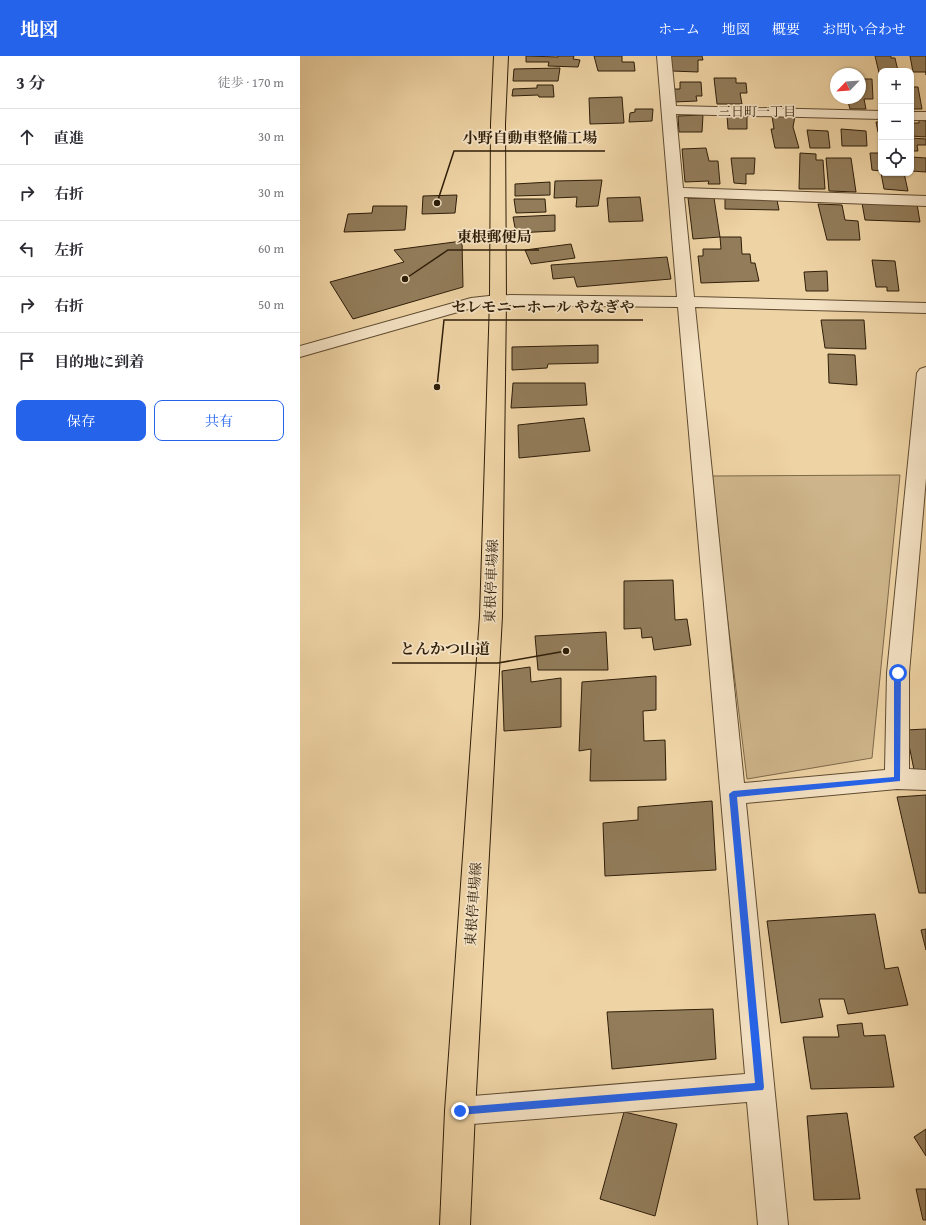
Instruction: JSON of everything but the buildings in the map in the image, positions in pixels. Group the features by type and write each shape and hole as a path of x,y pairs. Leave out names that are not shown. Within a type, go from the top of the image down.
{"main road":[{"name":"東根停車場線","path":"455,1225 460,1111 491,616 498,300 498,124 501,56"}],"street":[{"path":"664,56 773,1225"},
{"path":"669,110 878,115"},
{"path":"914,116 926,116"},
{"path":"676,192 926,201"},
{"path":"300,352 471,303 498,300 688,302 926,308"},
{"path":"897,779 898,673 926,373"},
{"path":"733,794 897,779 926,780"},
{"path":"460,1111 760,1087"}],"shaded area":[{"path":"900,475 872,758 747,779 710,476"}],"place":[{"name":"小野自動車整備工場","path":"437,203"},
{"name":"東根郵便局","path":"405,279"},
{"name":"セレモニーホール やなぎや","path":"437,387"},
{"name":"とんかつ山道","path":"566,651"}],"district":[{"name":"三日町一丁目","path":"757,111"}],"route":[{"path":"460,1111 760,1087 733,794 897,779 898,673"}]}
